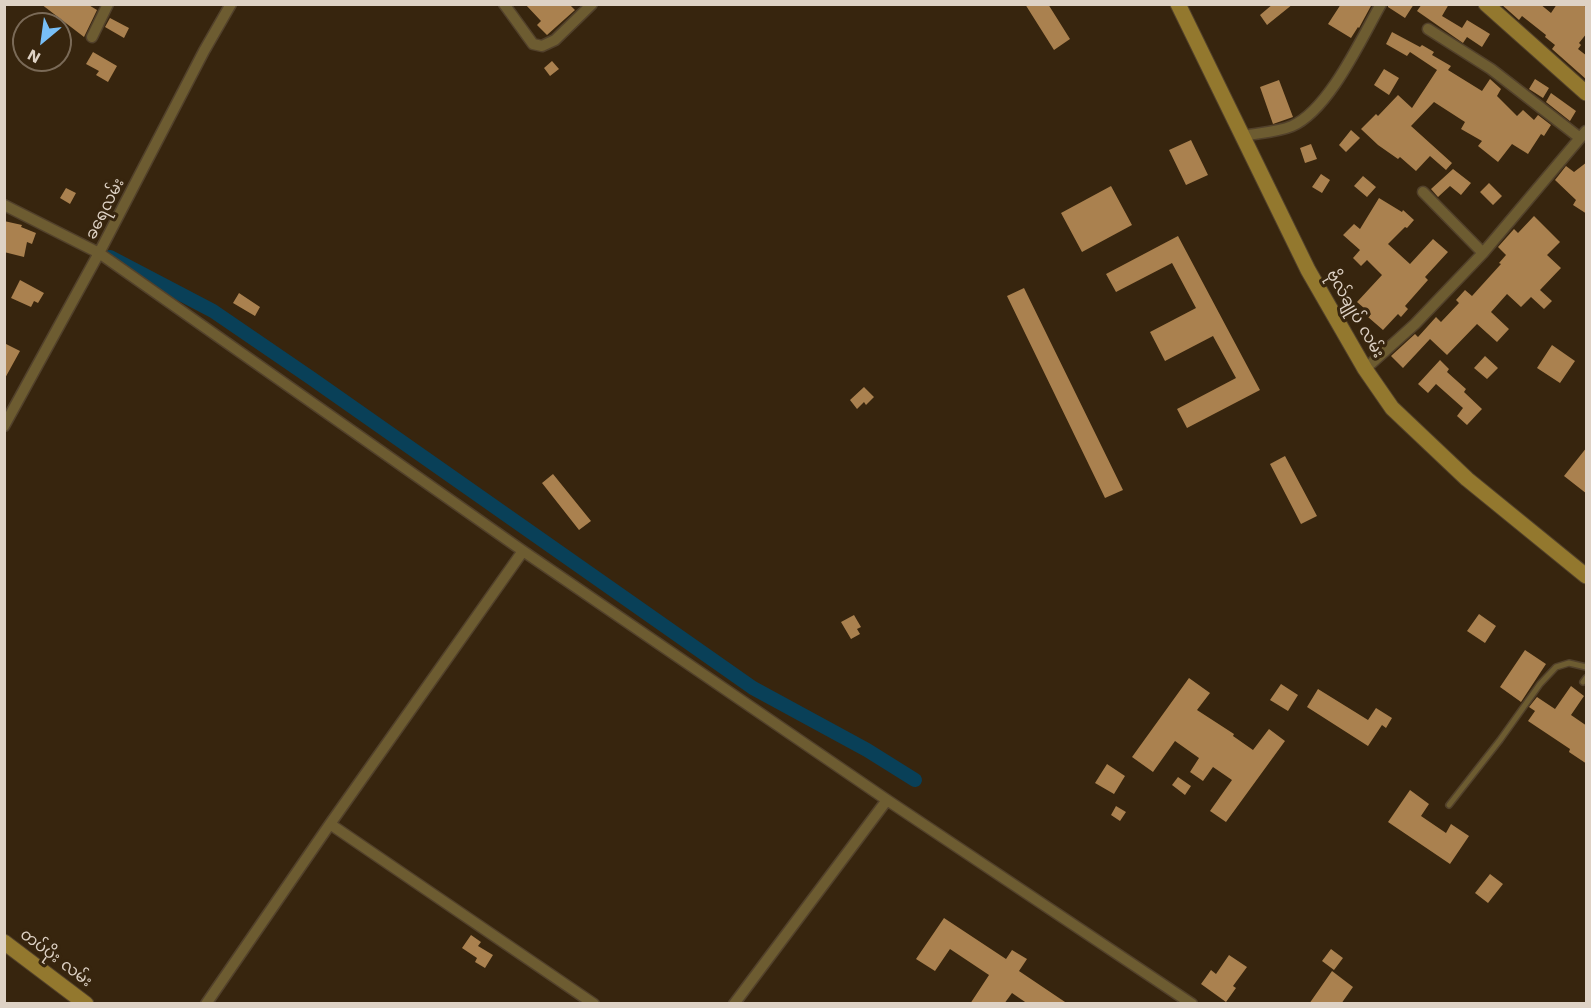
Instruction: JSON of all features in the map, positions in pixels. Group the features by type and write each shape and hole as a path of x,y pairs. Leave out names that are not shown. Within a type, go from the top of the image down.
{"main road":[{"name":"ဗိုလ်ချုပ် လမ်း","path":"1178,4 1308,270 1365,369 1392,408 1467,479 1587,576"},
{"path":"1485,4 1587,93"},
{"name":"တပ်ပိုး လမ်း","path":"4,942 86,1004"}],"street":[{"path":"92,37 108,4"},
{"name":"ခရေလမ်း","path":"4,426 231,4"},
{"path":"504,4 533,44 542,46 555,40 592,4"},
{"path":"1242,136 1291,127 1318,108 1340,76 1381,4"},
{"path":"1365,369 1415,324 1483,253 1583,134 1491,69 1428,29"},
{"path":"1423,192 1483,253"},
{"path":"4,205 99,253 523,551 1192,1004"},
{"path":"206,1004 523,551"},
{"path":"734,1004 888,800"},
{"path":"330,824 594,1004"}],"lane":[{"path":"1449,805 1540,684 1556,667 1569,663 1587,667"}],"building":[{"path":"41,4 87,4 97,10 84,37 72,28 72,12 51,12"},
{"path":"525,4 569,4 575,10 547,35 537,25 541,21"},
{"path":"1025,4 1048,4 1070,39 1054,50"},
{"path":"1273,4 1293,4 1267,25 1260,15"},
{"path":"1341,4 1372,4 1351,38 1328,24"},
{"path":"1388,4 1414,4 1405,18 1388,7"},
{"path":"1422,4 1449,4 1442,16 1462,28 1467,20 1490,34 1482,47 1467,37 1463,43 1417,11"},
{"path":"1501,4 1540,4 1551,13 1557,4 1582,4 1587,8 1587,33 1579,43 1581,45 1578,49 1587,56 1587,80 1552,49 1555,45 1545,37 1546,35 1522,16 1519,20"},
{"path":"110,18 129,28 124,38 105,27"},
{"path":"1392,32 1434,52 1432,55 1451,66 1448,70 1482,91 1490,79 1501,89 1497,96 1517,116 1523,110 1534,120 1538,115 1551,125 1544,136 1541,134 1528,154 1512,144 1498,162 1478,146 1482,141 1461,129 1465,122 1434,102 1411,126 1452,163 1446,170 1430,156 1416,171 1400,157 1398,159 1378,145 1361,129 1376,114 1378,116 1398,95 1412,108 1437,70 1410,52 1407,56 1386,44"},
{"path":"93,52 117,66 108,82 96,75 99,71 86,64"},
{"path":"552,61 559,69 550,76 544,68"},
{"path":"1384,69 1399,78 1389,95 1374,85"},
{"path":"1535,79 1549,88 1543,98 1529,89"},
{"path":"1279,80 1293,117 1273,124 1260,87"},
{"path":"1551,93 1576,111 1570,121 1546,102"},
{"path":"1351,130 1360,138 1346,152 1339,145"},
{"path":"1191,140 1208,175 1186,185 1169,150"},
{"path":"1311,144 1317,159 1305,163 1300,148"},
{"path":"1587,162 1587,214 1573,205 1576,200 1555,180 1566,166 1574,172"},
{"path":"1453,169 1471,183 1461,195 1450,186 1438,197 1431,189"},
{"path":"1321,174 1330,180 1322,193 1312,187"},
{"path":"1363,176 1376,187 1367,197 1354,186"},
{"path":"1489,183 1502,196 1493,205 1480,192"},
{"path":"1111,186 1132,225 1082,252 1061,213"},
{"path":"66,188 76,193 70,204 60,198"},
{"path":"1379,198 1402,212 1403,210 1414,220 1388,244 1410,264 1433,239 1448,252 1425,277 1428,280 1405,306 1408,309 1401,317 1398,314 1383,330 1368,317 1371,314 1357,302 1382,275 1367,260 1361,266 1353,258 1360,250 1343,235 1354,224 1360,229"},
{"path":"1534,216 1560,242 1547,255 1561,268 1540,290 1552,301 1544,309 1531,297 1521,307 1507,294 1491,312 1509,329 1497,342 1477,324 1447,355 1430,339 1403,368 1391,356 1415,334 1418,337 1436,317 1441,322 1459,303 1456,300 1465,290 1472,296 1501,264 1499,263 1506,255 1498,247 1514,229 1518,233"},
{"path":"4,221 22,225 21,227 36,233 32,244 27,242 24,257 4,252"},
{"path":"1178,236 1260,390 1187,428 1177,409 1236,378 1213,336 1165,361 1150,332 1196,308 1172,263 1116,292 1106,274"},
{"path":"20,280 44,293 38,303 34,301 31,307 11,298"},
{"path":"1024,288 1123,490 1105,498 1007,296"},
{"path":"239,293 260,307 255,316 233,303"},
{"path":"4,343 20,351 4,380"},
{"path":"1552,345 1575,361 1560,383 1537,368"},
{"path":"1485,356 1498,368 1487,379 1474,368"},
{"path":"1440,360 1449,369 1447,372 1466,389 1464,392 1482,409 1467,425 1457,416 1463,408 1436,384 1428,393 1418,384"},
{"path":"864,387 874,397 866,405 864,402 857,409 850,400"},
{"path":"1587,447 1587,494 1564,476"},
{"path":"1285,456 1317,516 1301,524 1270,464"},
{"path":"553,474 591,521 579,530 542,483"},
{"path":"1479,614 1496,626 1485,643 1467,631"},
{"path":"854,615 861,627 857,629 860,634 851,639 841,622"},
{"path":"1525,650 1546,664 1521,702 1500,687"},
{"path":"1189,678 1210,693 1197,710 1234,734 1233,736 1253,750 1269,729 1285,741 1226,822 1210,811 1232,780 1213,767 1203,781 1190,772 1199,758 1175,741 1153,772 1132,757"},
{"path":"1281,684 1298,695 1288,711 1270,700"},
{"path":"1571,686 1584,696 1571,715 1587,726 1587,764 1569,752 1570,749 1528,721 1535,711 1529,707 1537,697 1555,709"},
{"path":"1318,689 1368,720 1376,708 1392,718 1386,728 1382,725 1368,746 1307,707"},
{"path":"1107,764 1125,776 1114,794 1095,783"},
{"path":"1178,777 1191,786 1185,795 1172,785"},
{"path":"1410,790 1429,804 1421,816 1446,833 1451,824 1469,836 1450,864 1388,822"},
{"path":"1116,806 1126,812 1120,821 1111,815"},
{"path":"1490,874 1503,884 1488,903 1475,893"},
{"path":"944,918 1006,959 1012,950 1027,959 1019,971 1068,1004 1028,1004 1012,993 1004,1004 970,1004 989,975 950,949 935,971 916,959"},
{"path":"471,935 481,942 478,946 493,955 485,968 475,962 477,958 462,948"},
{"path":"1331,949 1343,958 1334,970 1322,961"},
{"path":"1229,955 1247,967 1233,986 1236,988 1226,1002 1201,984 1211,970 1216,974"},
{"path":"1332,971 1353,987 1341,1004 1309,1004"}],"waterway":[{"path":"110,257 213,311 753,688 867,750 915,780"}]}
